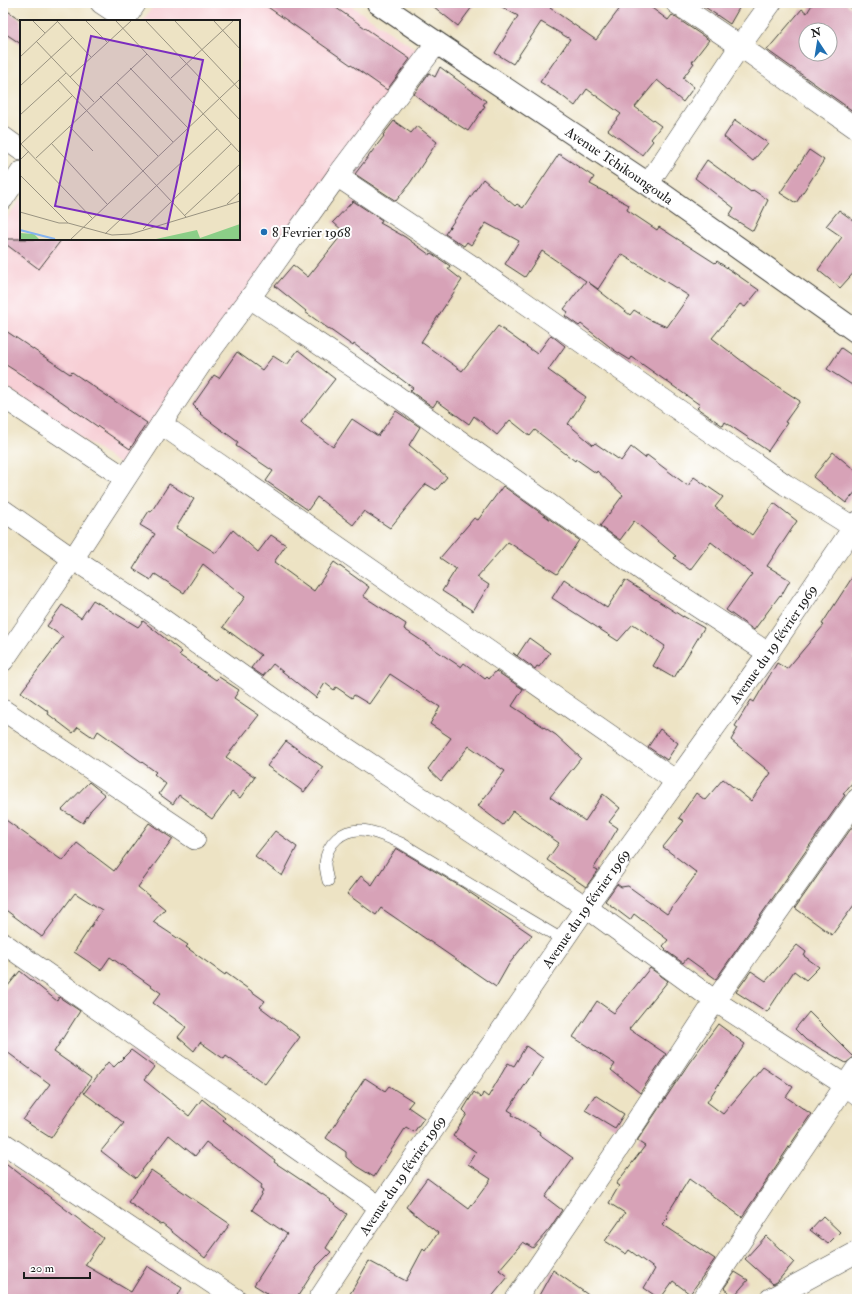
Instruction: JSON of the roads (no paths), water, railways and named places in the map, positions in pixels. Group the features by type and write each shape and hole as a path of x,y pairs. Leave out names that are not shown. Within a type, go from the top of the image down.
{"street":[{"path":"101,3 129,14"},
{"name":"Avenue Tchikoungoula","path":"378,3 648,184 857,332"},
{"path":"676,3 740,46 857,129"},
{"path":"648,184 740,46 771,3"},
{"path":"3,661 73,559 160,424 203,361 337,176 437,43"},
{"path":"3,137 20,149"},
{"path":"3,199 20,174"},
{"path":"337,176 481,272 786,485 855,525"},
{"path":"250,298 398,397 646,573 768,653"},
{"path":"3,397 125,478"},
{"path":"160,424 676,781"},
{"path":"3,510 73,559 137,601 304,720 586,907 715,1001 851,1090"},
{"name":"Avenue du 19 février 1969","path":"319,1299 380,1207 586,907 768,653 855,525"},
{"path":"3,710 196,839"},
{"path":"516,1299 624,1140 715,1001 857,799"},
{"path":"3,943 380,1207"},
{"path":"703,1299 773,1192 851,1090 857,1068"},
{"path":"3,1143 236,1299"},
{"path":"770,1299 857,1252"}],"lane":[{"path":"328,881 325,864 326,858 327,853 336,838 349,831 362,830 373,832 401,843 564,940"}],"place":[{"name":"8 Fevrier 1968","path":"264,232"}]}
